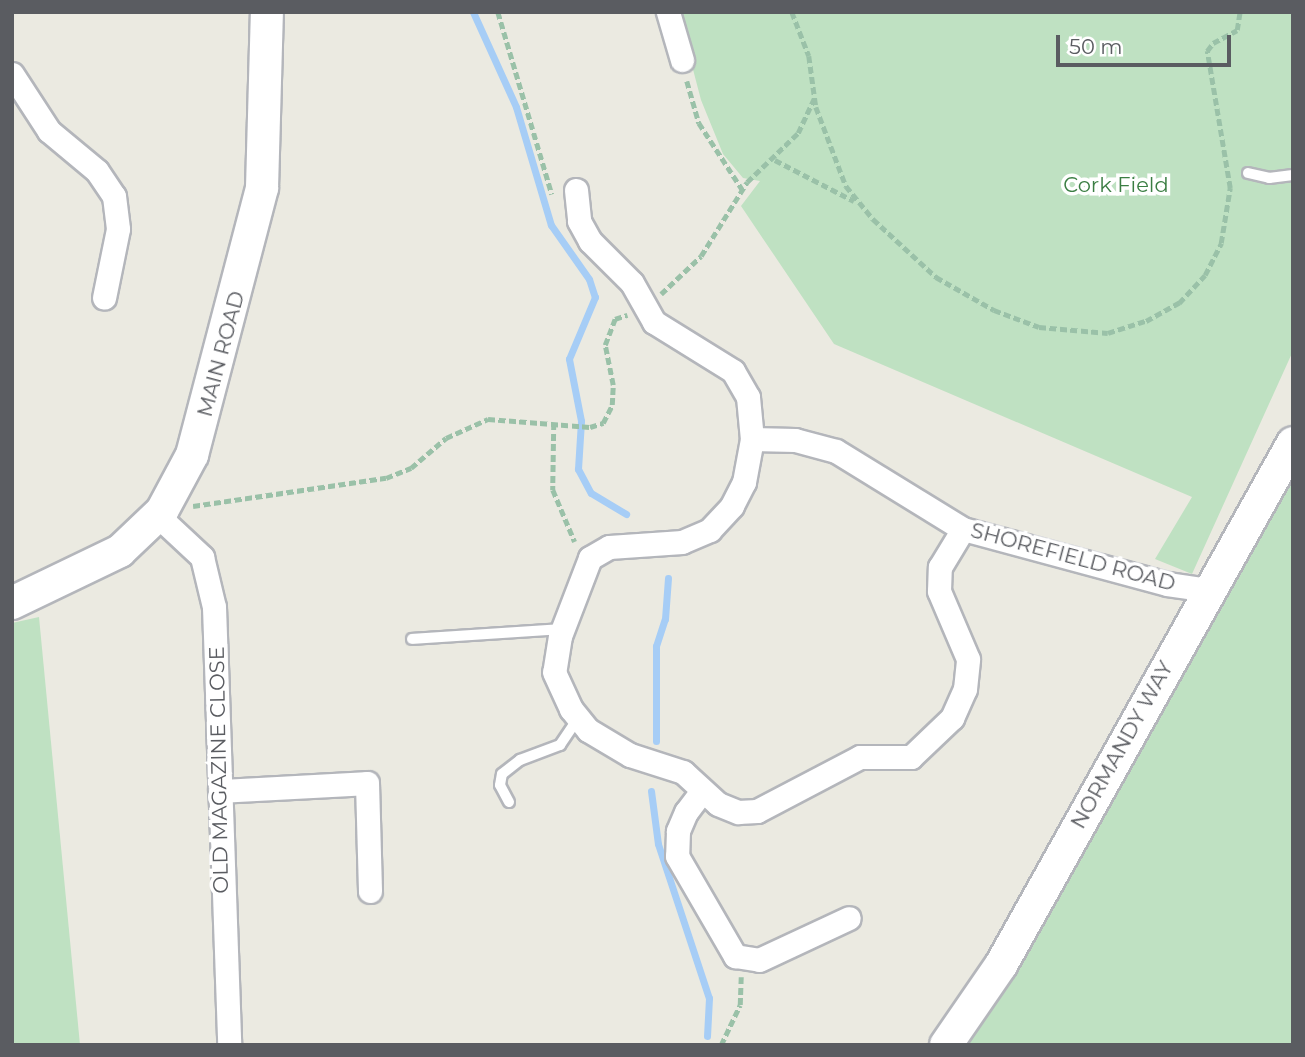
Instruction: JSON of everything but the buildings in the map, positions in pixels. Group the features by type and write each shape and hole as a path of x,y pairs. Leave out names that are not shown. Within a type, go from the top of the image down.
{"street":[{"name":"MAIN ROAD","path":"12,603 120,551 160,513 199,437 257,211 265,153 267,12"},
{"path":"668,12 682,60"},
{"path":"12,74 49,131 97,171 114,196 118,229 104,298"},
{"path":"577,199 590,241 632,282 644,308 667,332 733,371 748,397 752,439 744,482 732,506 710,530 682,541 609,547 590,558 562,629 554,672 578,718 588,730 630,755 683,772 702,791 738,812 757,811 860,757 911,757 952,718 965,689 968,659 939,591 940,567 963,529"},
{"name":"SHOREFIELD ROAD","path":"752,439 795,440 836,451 963,529 1167,584 1208,590"},
{"name":"NORMANDY WAY","path":"946,1045 1001,965 1208,590 1293,443"},
{"name":"OLD MAGAZINE CLOSE","path":"160,513 193,546 211,589 229,1045"},
{"path":"220,791 367,783 370,891"},
{"path":"702,791 682,821 677,856 735,956 759,960 849,918"}],"lane":[{"path":"1248,173 1269,178 1293,175"},
{"path":"412,639 562,629"},
{"path":"509,802 502,795 502,774 520,760 560,745 578,718"}],"path":[{"path":"498,12 551,193 556,202 577,199"},
{"path":"792,12 806,44 815,96 855,201"},
{"path":"774,159 855,201 944,283 1020,321 1057,330 1108,333 1155,317 1193,290 1221,243 1230,188 1207,51 1213,43 1237,30 1240,12"},
{"path":"682,60 699,123 742,189"},
{"path":"160,513 386,478 411,468 446,438 488,419 590,427 603,423 612,405 605,345 615,319 644,308 701,256 742,189 797,133 815,96"},
{"path":"554,423 553,490 568,533 590,558"},
{"path":"721,1045 740,1005 742,986 735,956"}],"green space":[{"name":"Cork Field","path":"678,12 1293,12 1293,351 1192,574 1155,559 1192,497 834,344 741,206 760,181 743,178 723,154 701,100"},
{"path":"1293,467 1293,1045 965,1045 982,1016"},
{"path":"39,617 80,1045 12,1045 12,623"}],"waterway":[{"path":"473,12 516,107 551,225 589,279 595,297 569,359 581,421 578,469 591,493 626,514"},
{"path":"656,741 656,646 665,619 668,578"},
{"path":"651,791 658,844 709,998 707,1036"}]}
